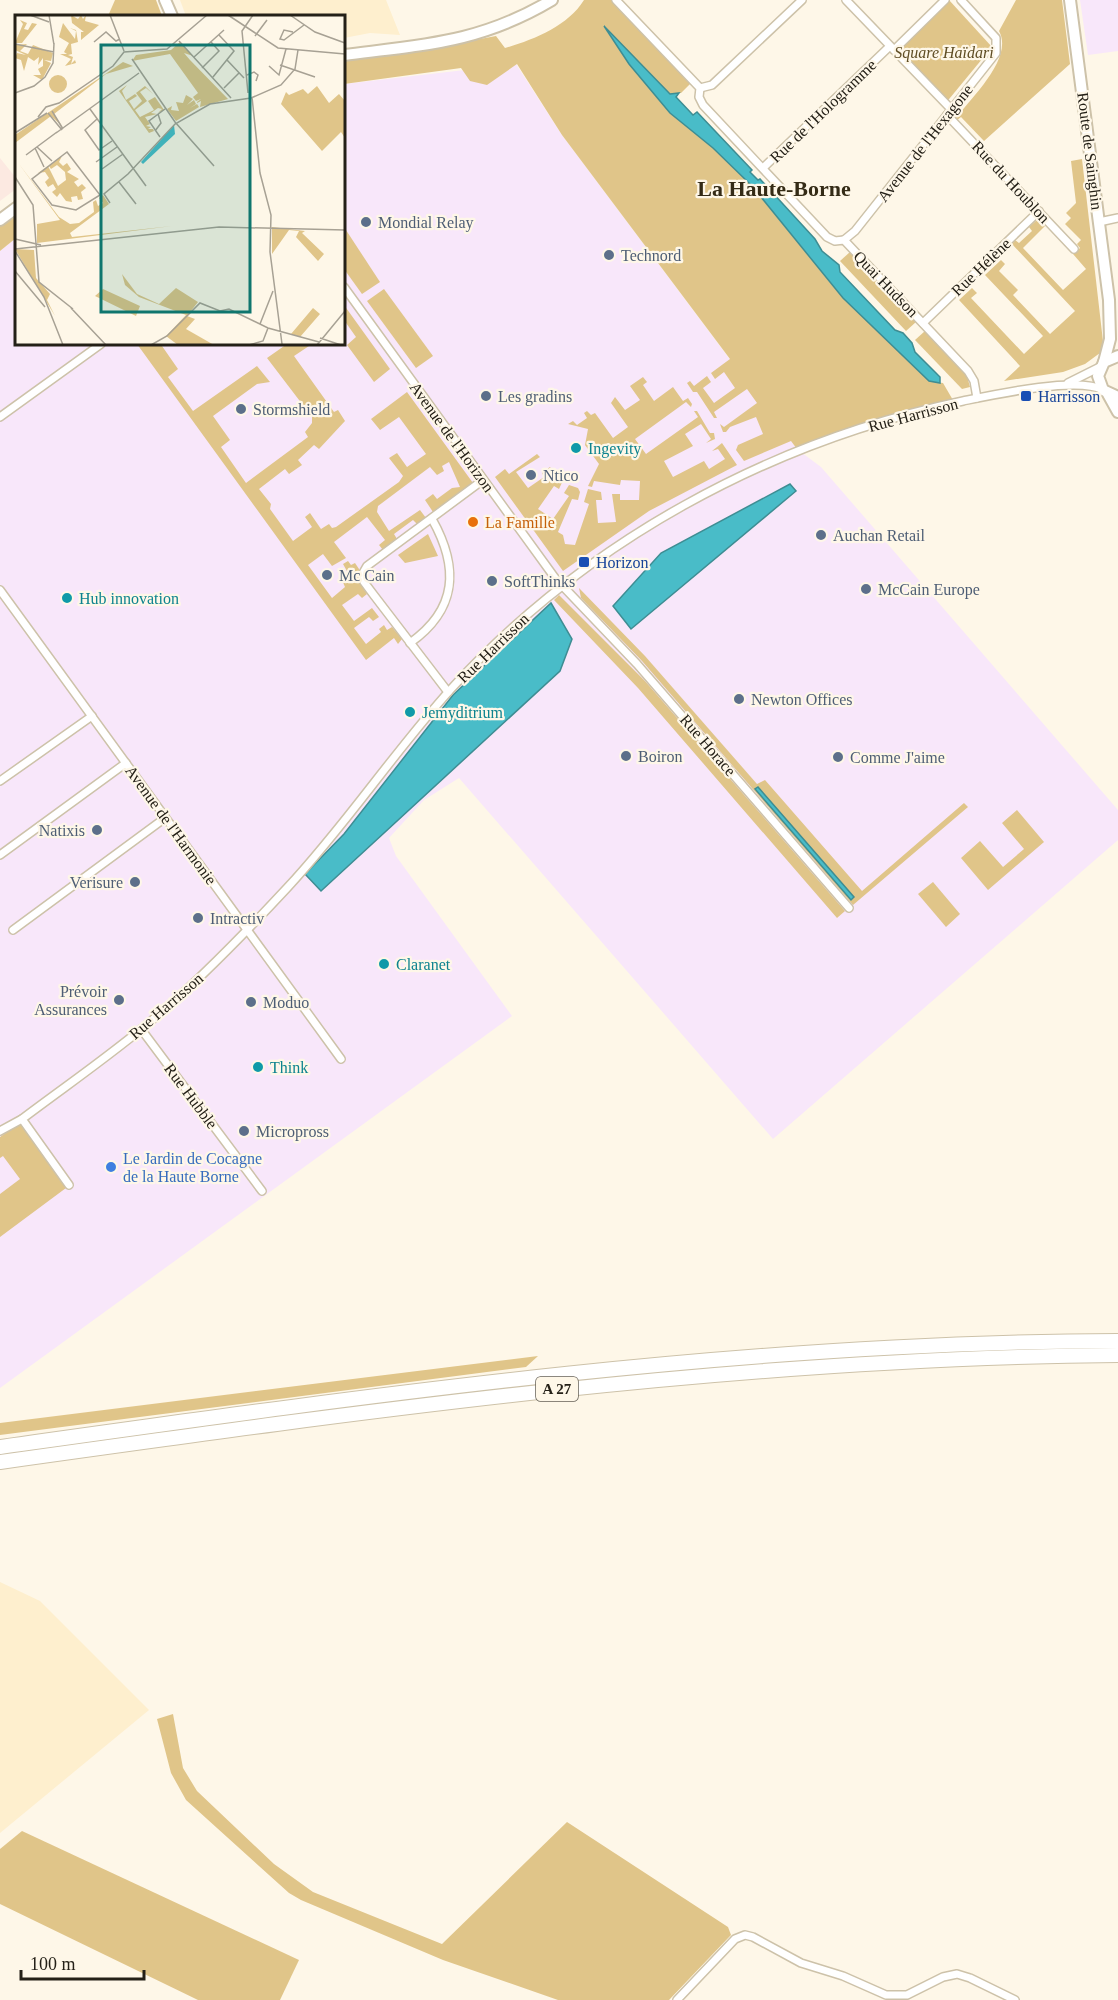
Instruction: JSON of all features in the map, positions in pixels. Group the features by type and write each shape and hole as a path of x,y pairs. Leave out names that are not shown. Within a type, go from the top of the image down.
{"highway":[{"name":"A 27","path":"0,1447 325,1402 615,1367 882,1348 1118,1341"},
{"name":"A 27","path":"0,1462 363,1412 659,1378 891,1362 1118,1356"}],"street":[{"path":"408,47 471,30 538,0"},
{"path":"345,55 439,44 480,34 552,0"},
{"name":"Quai Hudson","path":"616,0 700,88 699,97 703,105 827,237 835,241 844,240 968,371 974,381 977,398"},
{"path":"700,88 712,85 802,0"},
{"name":"Rue de l'Hologramme","path":"763,168 892,48 846,0"},
{"path":"892,48 945,0"},
{"name":"Avenue de l'Hexagone","path":"844,240 855,231 993,57 997,42 961,0"},
{"name":"Route de Sainghin","path":"1070,0 1109,302 1110,339 1098,379 1109,393"},
{"name":"Rue du Houblon","path":"892,48 1074,249"},
{"path":"0,220 15,209"},
{"name":"Rue Hélène","path":"923,323 1039,212"},
{"path":"1099,222 1118,219"},
{"name":"Avenue de l'Horizon","path":"345,288 562,586"},
{"name":"Route de Sainghin","path":"1109,302 1118,339"},
{"path":"0,417 100,345"},
{"path":"1102,364 1118,356"},
{"name":"Rue Harrisson","path":"1057,386 1084,377 1102,364"},
{"name":"Rue Harrisson","path":"0,1131 22,1119 141,1029 209,969 330,840 448,692 497,643 562,586 658,520 762,466 862,428 977,398 1057,386 1090,385 1109,393"},
{"path":"1109,393 1118,412"},
{"path":"448,692 364,582 363,573 367,566 483,480"},
{"path":"411,643 428,630 440,616 450,586 448,554 432,519"},
{"name":"Rue Horace","path":"562,586 637,664 849,908"},
{"name":"Avenue de l'Harmonie","path":"0,590 341,1059"},
{"path":"0,781 92,716"},
{"path":"0,855 126,763"},
{"path":"13,930 165,818"},
{"name":"Rue Hubble","path":"141,1029 262,1191"},
{"path":"22,1119 69,1185"},
{"path":"676,2000 733,1941 742,1936 753,1936 801,1963 849,1978 886,1995 907,1995 943,1977 957,1974 1015,2000"}],"shaded area":[{"path":"180,0 386,0 400,35 370,33 345,38 345,15 186,15"},
{"path":"1080,0 1118,0 1118,51 1088,55"},
{"path":"516,64 562,135 797,449 821,467 1118,810 1118,840 773,1139 459,778 424,800 389,838 396,856 512,1016 0,1388 0,251 15,239 15,345 345,345 345,84"},
{"path":"0,158 15,177 15,190 0,201"},
{"path":"0,1582 40,1601 149,1710 0,1833"}],"green space":[{"path":"115,0 156,0 162,15 108,15"},
{"path":"584,0 616,0 693,81 681,93 670,94 605,28 625,58 670,113 713,148 752,186 843,298 929,381 943,383 957,407 888,417 797,449 791,441 744,461 736,450 738,445 763,434 756,417 730,427 726,432 723,432 720,424 724,427 757,403 747,389 714,412 717,418 714,418 697,392 693,392 687,383 690,381 694,386 707,376 711,382 703,388 714,403 735,388 724,372 715,379 711,373 730,359 562,135 517,64 487,85 470,81 461,68 345,84 345,60 422,50 496,36 505,48 549,31 577,9"},
{"name":"Square Haïdari","path":"949,0 992,47 945,104 896,51"},
{"path":"1016,0 1062,0 1070,64 984,141 961,117 956,121 955,119 996,65 1001,53 1002,42 999,31"},
{"path":"1082,159 1104,350 1085,364 1063,372 1004,381 1020,366 959,300 972,288 977,293 971,298 1024,354 1043,336 985,275 1001,260 1005,264 999,271 1018,290 1013,295 1050,334 1075,311 1012,244 1015,240 1019,243 1032,231 1029,227 1038,219 1045,226 1023,248 1063,290 1086,269 1073,254 1080,248 1077,244 1081,240 1065,224 1071,218 1066,213 1076,203 1071,161"},
{"path":"15,214 15,239 0,251 0,225"},
{"path":"345,229 380,282 362,294 345,270"},
{"path":"850,252 916,322 906,331 840,261"},
{"path":"384,289 433,356 416,368 367,301"},
{"path":"345,306 390,369 374,382 347,345 356,337 345,321"},
{"path":"925,331 967,376 970,387 962,389 915,340"},
{"path":"138,345 163,345 178,369 168,377 193,411 257,366 270,382 257,384 213,416 230,440 221,447 246,483 308,437 305,432 312,423 312,417 267,358 286,345 310,345 294,356 334,412 338,410 345,421 319,449 314,445 298,460 302,465 289,474 285,469 259,489 271,504 270,509 293,541 312,527 305,517 310,513 321,529 329,524 332,528 336,527 399,482 403,476 389,458 397,453 407,467 426,454 399,417 380,430 371,419 407,392 473,483 433,512 425,500 433,494 437,499 452,488 460,487 449,462 442,466 444,471 437,475 430,467 378,506 377,512 389,531 420,510 426,518 417,524 413,520 394,534 397,539 383,550 379,545 385,540 367,517 334,542 346,558 332,566 323,554 308,565 332,598 345,587 342,580 348,573 343,564 348,561 351,565 355,563 359,569 358,580 367,594 362,598 358,594 342,605 354,621 372,608 379,617 373,621 369,617 354,628 366,644 381,632 379,629 384,625 387,630 392,627 402,639 398,644 394,638 366,660"},
{"path":"643,377 647,382 643,385 654,401 673,387 683,401 688,398 692,404 691,407 686,402 635,439 646,454 698,417 694,411 697,411 710,433 714,433 715,439 706,443 711,439 701,424 685,434 693,446 664,461 673,477 704,461 709,469 725,459 718,449 712,451 722,443 737,465 649,511 563,571 495,477 505,469 509,474 537,454 540,457 516,472 528,488 544,477 542,473 550,467 559,479 565,476 559,489 554,486 538,509 553,519 569,496 564,493 569,485 578,488 580,492 578,500 572,499 558,532 563,535 565,544 575,545 589,504 584,502 588,489 601,492 602,500 596,500 598,523 616,522 612,494 620,494 620,500 639,500 640,481 621,480 620,485 594,481 592,487 588,486 599,464 585,445 588,429 568,424 573,421 577,425 587,418 584,413 587,411 591,415 595,413 613,438 628,427 611,403 615,397 625,410 640,400 630,386"},
{"path":"428,534 438,556 405,563 398,555"},
{"path":"579,588 645,656 757,784 765,780 862,891 964,803 968,807 853,905 642,661 581,598"},
{"path":"559,595 645,681 845,911 837,918 638,688 554,600"},
{"path":"1017,810 1044,842 988,890 961,858 980,841 1003,867 1024,849 1002,823"},
{"path":"933,882 960,914 946,927 918,894"},
{"path":"20,1123 66,1188 0,1237 0,1194 20,1179 3,1156 0,1158 0,1137"},
{"path":"538,1356 526,1367 0,1435 0,1423"},
{"path":"173,1714 183,1768 197,1791 274,1864 313,1892 442,1944 567,1822 728,1927 731,1935 669,2000 558,2000 443,1960 289,1893 186,1800 171,1773 157,1719"},
{"path":"22,1831 299,1960 280,2000 198,2000 0,1904 0,1849"}],"water":[{"path":"604,26 670,94 679,93 676,97 693,115 697,112 752,170 750,172 758,180 760,179 815,239 822,251 839,265 840,272 895,330 903,333 912,343 915,352 940,377 940,383 929,381 843,298 752,186 713,148 670,113 629,64"},
{"path":"790,484 796,491 631,629 613,606 661,553"},
{"path":"551,603 572,639 560,671 321,891 305,874 344,834 453,695"},
{"path":"758,787 854,897 851,900 755,789"}],"place":[{"name":"Mondial Relay","path":"366,222"},
{"name":"Technord","path":"609,255"},
{"name":"Les gradins","path":"486,396"},
{"name":"Harrisson","path":"1026,396"},
{"name":"Stormshield","path":"241,409"},
{"name":"Ingevity","path":"576,448"},
{"name":"Ntico","path":"531,475"},
{"name":"La Famille","path":"473,522"},
{"name":"Auchan Retail","path":"821,535"},
{"name":"Horizon","path":"584,562"},
{"name":"Mc Cain","path":"327,575"},
{"name":"SoftThinks","path":"492,581"},
{"name":"McCain Europe","path":"866,589"},
{"name":"Hub innovation","path":"67,598"},
{"name":"Newton Offices","path":"739,699"},
{"name":"Jemyditrium","path":"410,712"},
{"name":"Boiron","path":"626,756"},
{"name":"Comme J'aime","path":"838,757"},
{"name":"Natixis","path":"97,830"},
{"name":"Verisure","path":"135,882"},
{"name":"Intractiv","path":"198,918"},
{"name":"Claranet","path":"384,964"},
{"name":"Prévoir Assurances","path":"119,1000"},
{"name":"Moduo","path":"251,1002"},
{"name":"Think","path":"258,1067"},
{"name":"Micropross","path":"244,1131"},
{"name":"Le Jardin de Cocagne de la Haute Borne","path":"111,1167"}],"district":[{"name":"La Haute-Borne","path":"774,188"}]}
